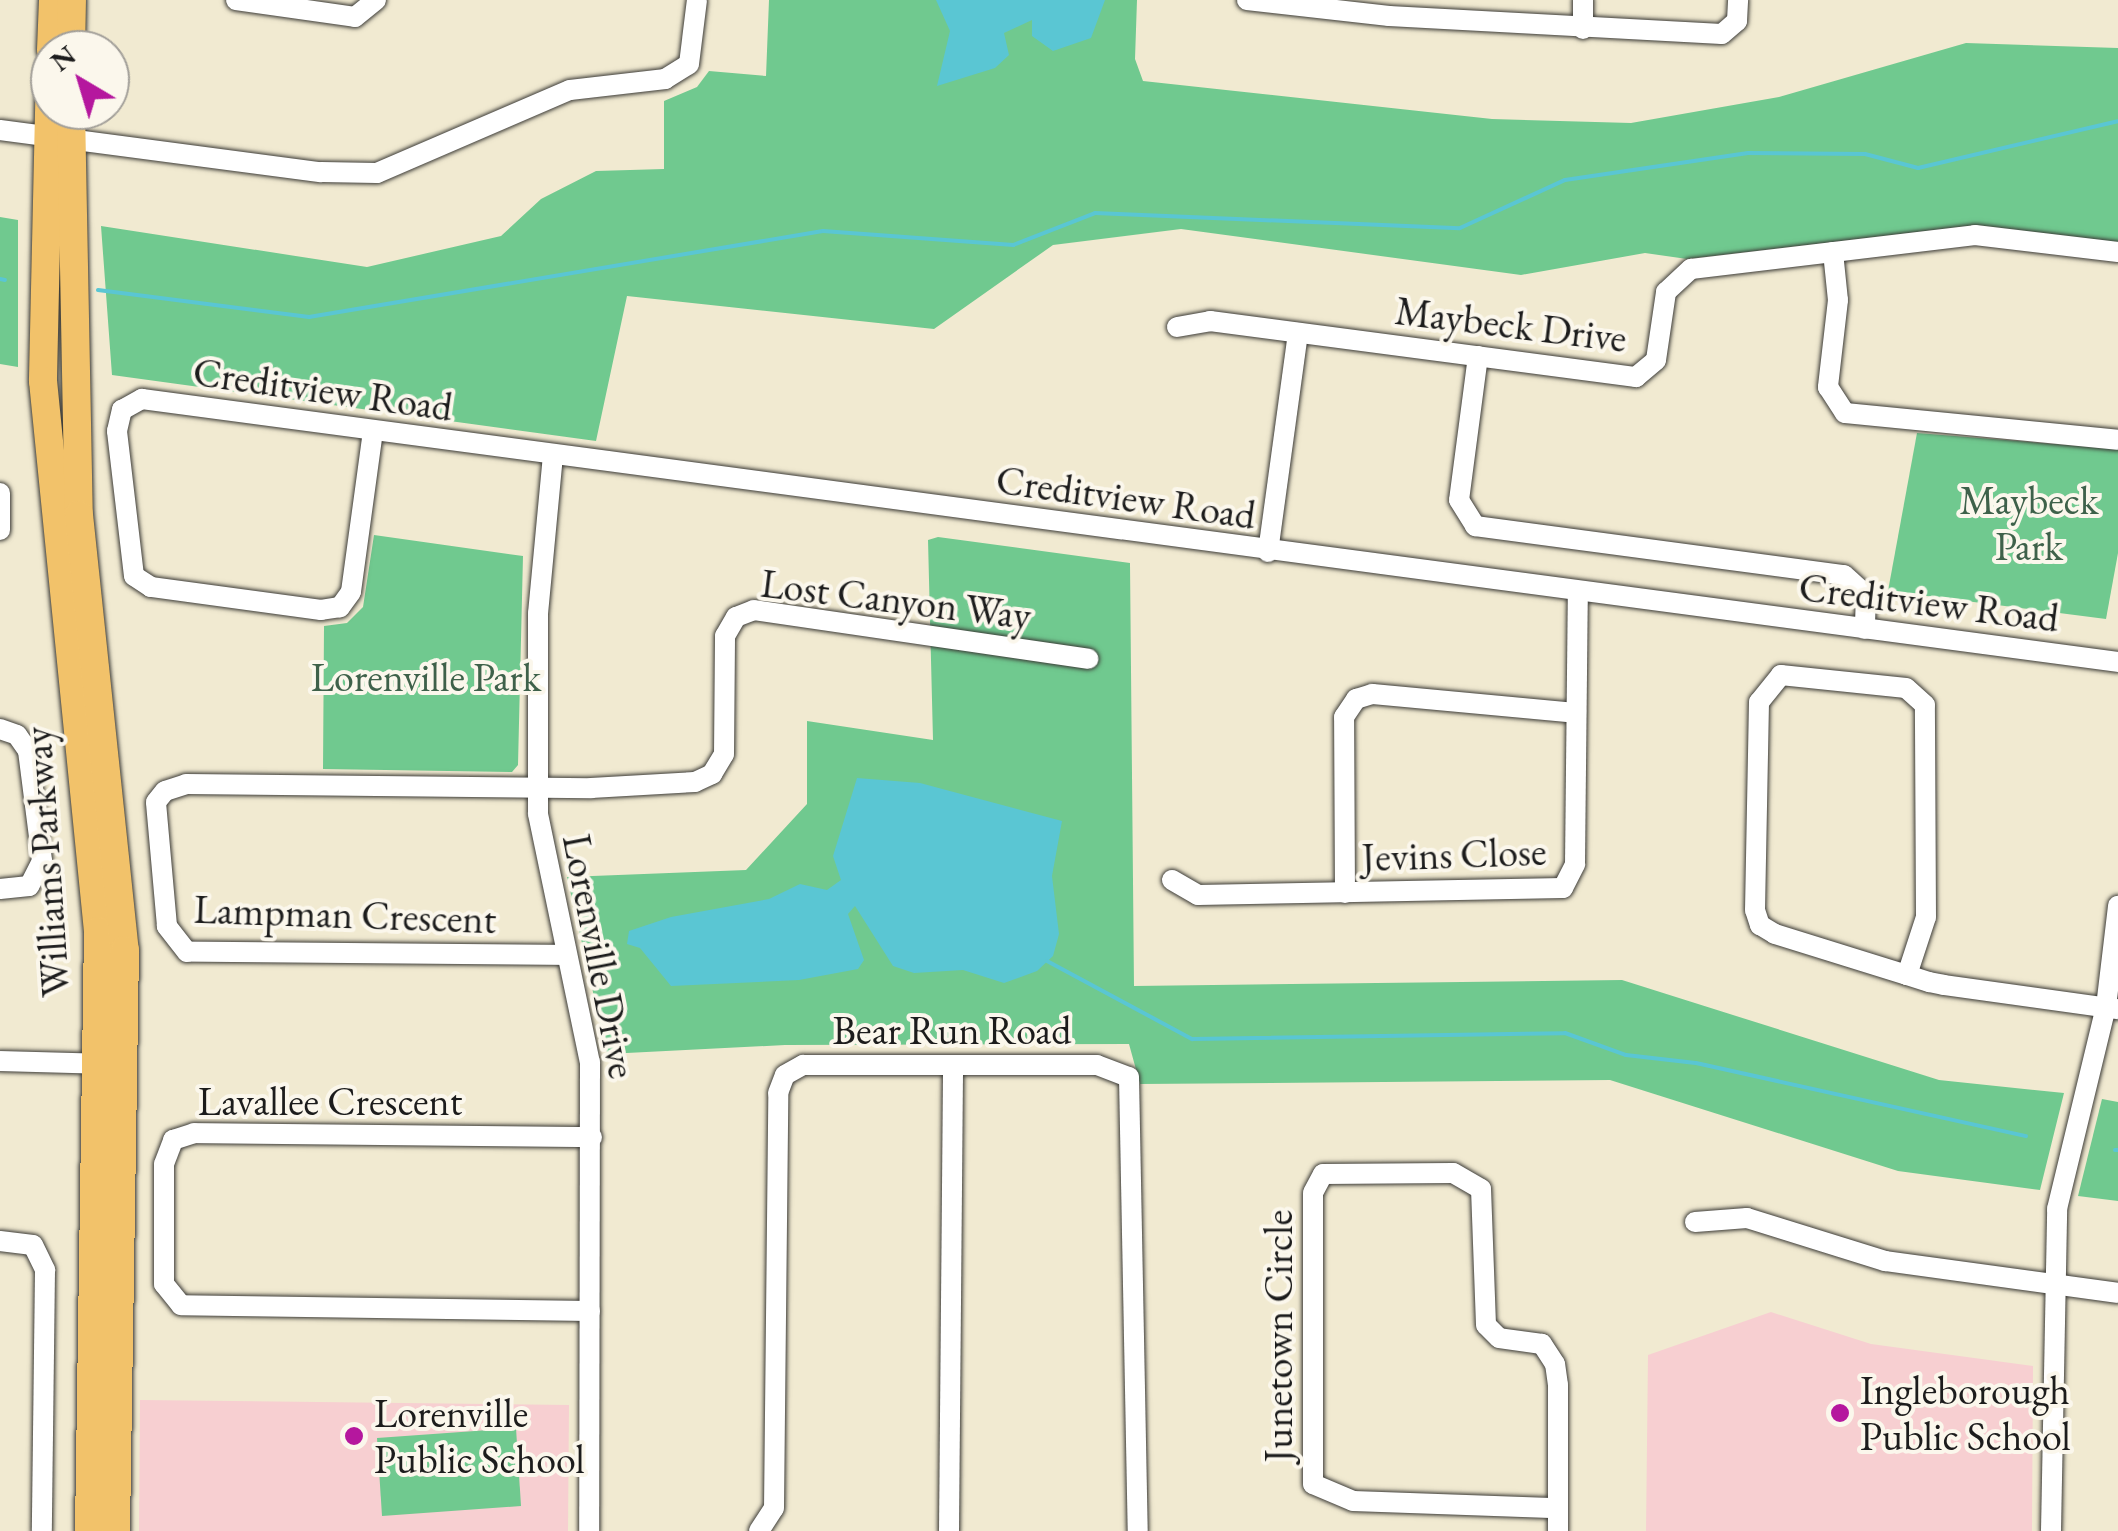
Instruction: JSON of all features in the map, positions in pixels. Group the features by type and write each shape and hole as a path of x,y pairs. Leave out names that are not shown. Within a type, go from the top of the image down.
{"main road":[{"path":"52,30 53,0"},
{"path":"72,0 72,30"},
{"name":"Williams Parkway","path":"58,130 79,515 125,950 110,1064 90,1531"},
{"name":"Williams Parkway","path":"59,138 62,130"},
{"name":"Williams Parkway","path":"110,1064 116,1531"}],"street":[{"path":"236,0 355,16 376,0"},
{"path":"0,130 377,173 570,90 666,79 689,64 697,0"},
{"path":"1247,0 1408,9 1583,30 1722,34 1737,21 1738,0"},
{"path":"1583,0 1583,30"},
{"name":"Maybeck Drive","path":"1177,327 1210,321 1642,376 1656,360 1666,292 1679,275 1975,235 2118,252"},
{"path":"1833,252 1838,300 1828,387 1845,413 2118,440"},
{"path":"1268,552 1298,333"},
{"path":"1478,356 1459,500 1475,526 1844,575 1866,595 1865,629"},
{"name":"Creditview Road","path":"373,431 351,592 340,606 321,610 151,587 134,576 117,430 126,406 142,399 1268,552 2118,662"},
{"name":"Lorenville Drive","path":"554,455 538,613 537,788 541,843 590,1062 589,1531"},
{"path":"0,493 0,530"},
{"name":"Jevins Close","path":"1172,880 1198,895 1563,888 1575,864 1578,591"},
{"name":"Lost Canyon Way","path":"537,788 626,788 696,782 712,774 724,754 725,636 744,612 1088,659"},
{"path":"1907,975 1926,917 1928,711 1906,688 1782,675 1759,702 1756,918 1775,934 1907,975 2112,1008"},
{"path":"1345,893 1344,717 1356,699 1372,694 1576,713"},
{"path":"0,730 18,735 28,750 42,861 29,886 0,889"},
{"name":"Lampman Crescent","path":"537,788 174,787 156,802 167,926 187,952 565,955"},
{"path":"2051,1531 2052,1284 2064,1171 2112,1008 2118,906"},
{"path":"0,1061 110,1064"},
{"name":"Bear Run Road","path":"759,1531 774,1508 780,1082 803,1065 1098,1065 1129,1077 1138,1531"},
{"path":"949,1531 953,1066"},
{"name":"Lavallee Crescent","path":"590,1311 186,1306 164,1284 164,1198 167,1148 182,1134 592,1136"},
{"name":"Junetown Circle","path":"1558,1508 1353,1501 1313,1484 1313,1193 1323,1174 1453,1172 1482,1189 1486,1325 1499,1338 1542,1344 1555,1364 1558,1508 1558,1531"},
{"path":"1695,1222 1747,1218 1885,1261 2118,1293"},
{"path":"0,1240 33,1246 45,1270 42,1531"}],"shaded area":[{"name":"Ingleborough Public School","path":"1771,1312 1871,1344 2033,1366 2032,1531 1646,1531 1648,1355"},
{"name":"Lorenville Public School","path":"140,1400 569,1405 568,1531 139,1531"}],"green space":[{"path":"769,0 1137,0 1135,59 1143,81 1492,119 1631,123 1779,97 1966,43 2118,48 2118,243 1970,226 1687,259 1645,253 1521,275 1181,229 1053,245 934,329 627,296 596,441 112,375 101,226 367,267 501,236 541,199 596,171 664,169 664,101 697,87 709,71 766,76"},
{"path":"0,217 18,220 18,367 0,364"},
{"name":"Maybeck Park","path":"1917,433 2118,449 2118,553 2106,619 1888,591"},
{"name":"Lorenville Park","path":"374,535 523,556 518,765 512,772 323,769 324,626 347,623 363,607"},
{"path":"938,537 1130,563 1134,986 1622,980 1939,1080 2064,1093 2040,1190 1898,1171 1610,1080 1140,1084 1129,1044 785,1045 607,1054 567,877 746,870 807,804 807,721 933,740 928,540"},
{"path":"2102,1099 2118,1102 2118,1201 2078,1196"},
{"path":"516,1428 521,1506 382,1516 377,1438"}],"water":[{"path":"936,0 1105,0 1091,38 1053,51 1032,36 1032,20 1004,33 1009,55 995,68 937,86 950,31"},
{"path":"857,778 920,783 1062,821 1052,876 1059,934 1053,956 1037,971 1004,983 963,970 914,973 893,966 855,906 848,914 864,960 858,969 799,980 671,986 640,948 627,944 629,931 671,917 769,899 800,884 827,890 841,880 833,856"}],"waterway":[{"path":"98,290 309,317 823,231 1013,245 1095,213 1460,228 1565,180 1748,153 1865,154 1918,168 2118,121"},
{"path":"0,279 5,280"},
{"path":"1047,961 1192,1039 1565,1033 1626,1055 1696,1063 2026,1136"}],"place":[{"name":"Ingleborough Public School","path":"1840,1413"},
{"name":"Lorenville Public School","path":"354,1436"}]}
